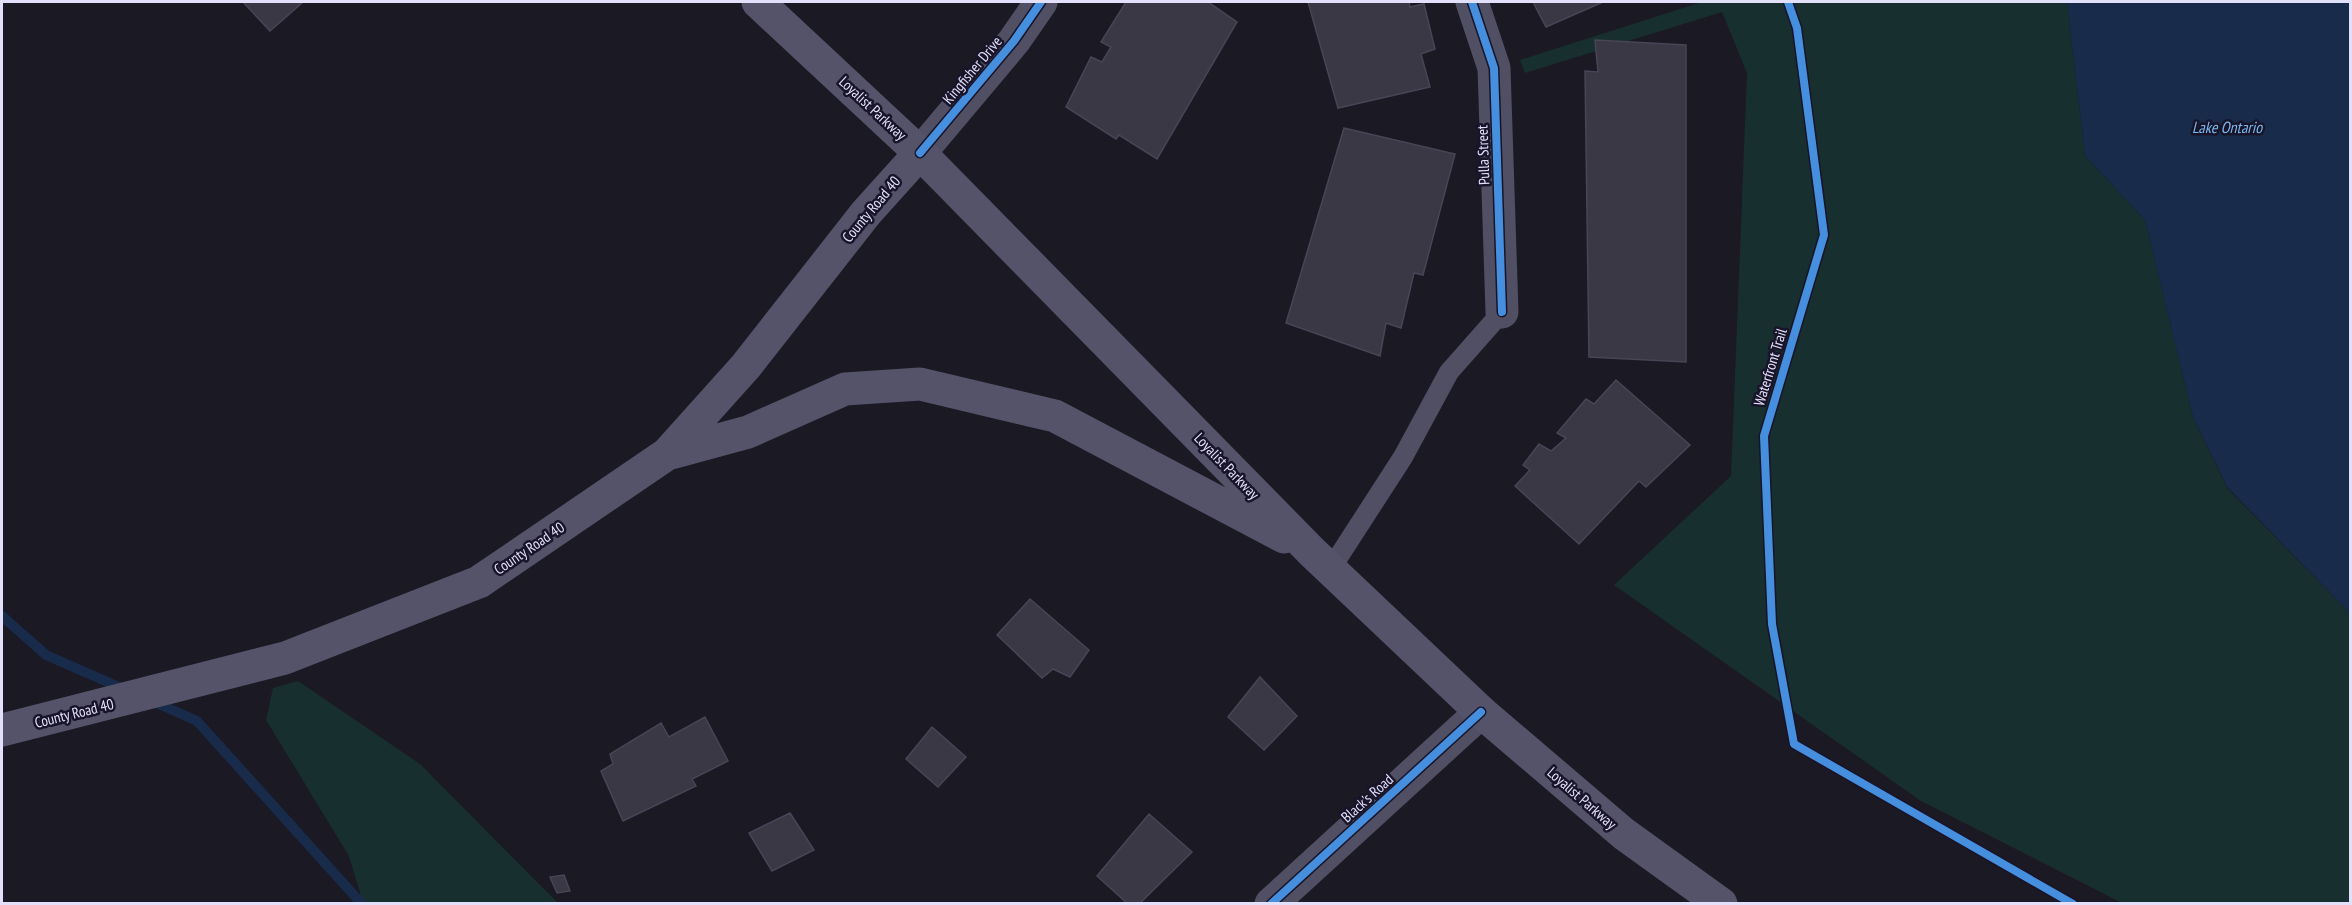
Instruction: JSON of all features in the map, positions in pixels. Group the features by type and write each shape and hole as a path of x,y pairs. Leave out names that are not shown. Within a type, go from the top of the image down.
{"main road":[{"name":"Loyalist Parkway","path":"758,2 920,153 1321,561 1481,712 1624,834 1721,903"},
{"name":"County Road 40","path":"2,730 285,658 479,582 667,454 746,366 866,213 920,153"},
{"path":"667,454 748,432 845,389 920,384 1055,416 1321,561"}],"street":[{"name":"Kingfisher Drive","path":"920,153 1014,41 1041,2"},
{"name":"Pulla Street","path":"1472,2 1494,68 1502,312"},
{"name":"Black's Road","path":"1271,903 1481,712"}],"lane":[{"path":"1321,561 1403,457 1449,372 1502,312"}],"green space":[{"path":"1702,2 2067,2 2085,156 2145,220 2193,417 2227,488 2350,613 2350,903 2122,903 1921,801 1614,585 1731,476 1747,73 1722,12 1525,73 1520,60"},
{"path":"298,681 420,764 558,903 363,903 349,856 266,720 273,688"}],"water":[{"name":"Lake Ontario","path":"2067,2 2350,2 2350,613 2227,487 2193,417 2145,220 2085,156"}],"building":[{"path":"243,2 303,2 270,31"},
{"path":"1126,2 1208,2 1237,22 1157,159 1119,135 1116,139 1066,107 1091,57 1102,62 1111,47 1101,42"},
{"path":"1308,2 1409,2 1410,7 1424,4 1435,49 1421,54 1430,87 1338,108"},
{"path":"1533,2 1603,2 1546,27"},
{"path":"1595,40 1686,45 1686,362 1589,357 1585,71 1598,72"},
{"path":"1344,128 1455,154 1423,275 1414,273 1401,328 1386,323 1380,356 1286,323"},
{"path":"1616,380 1690,445 1646,487 1639,481 1579,544 1515,486 1530,470 1523,465 1539,444 1551,451 1566,438 1557,433 1586,399 1594,404"},
{"path":"1030,599 1089,650 1070,677 1053,669 1042,678 997,635"},
{"path":"1260,677 1297,716 1264,750 1228,717"},
{"path":"705,717 728,761 692,779 696,786 623,821 601,771 613,764 610,754 661,723 669,737"},
{"path":"932,727 966,757 938,787 906,759"},
{"path":"790,813 814,850 772,871 749,833"},
{"path":"1149,814 1192,852 1139,904 1128,904 1097,876"},
{"path":"564,875 570,891 557,893 550,877"}],"waterway":[{"path":"2,616 46,655 126,690"},
{"path":"152,701 197,721 362,904"}],"cycle path":[{"path":"920,153 1014,41 1041,2"},
{"path":"1472,2 1494,68 1502,312"},
{"name":"Waterfront Trail","path":"1788,2 1797,28 1824,235 1764,436 1772,624 1794,744 2073,904"},
{"path":"1271,904 1481,712"}]}
